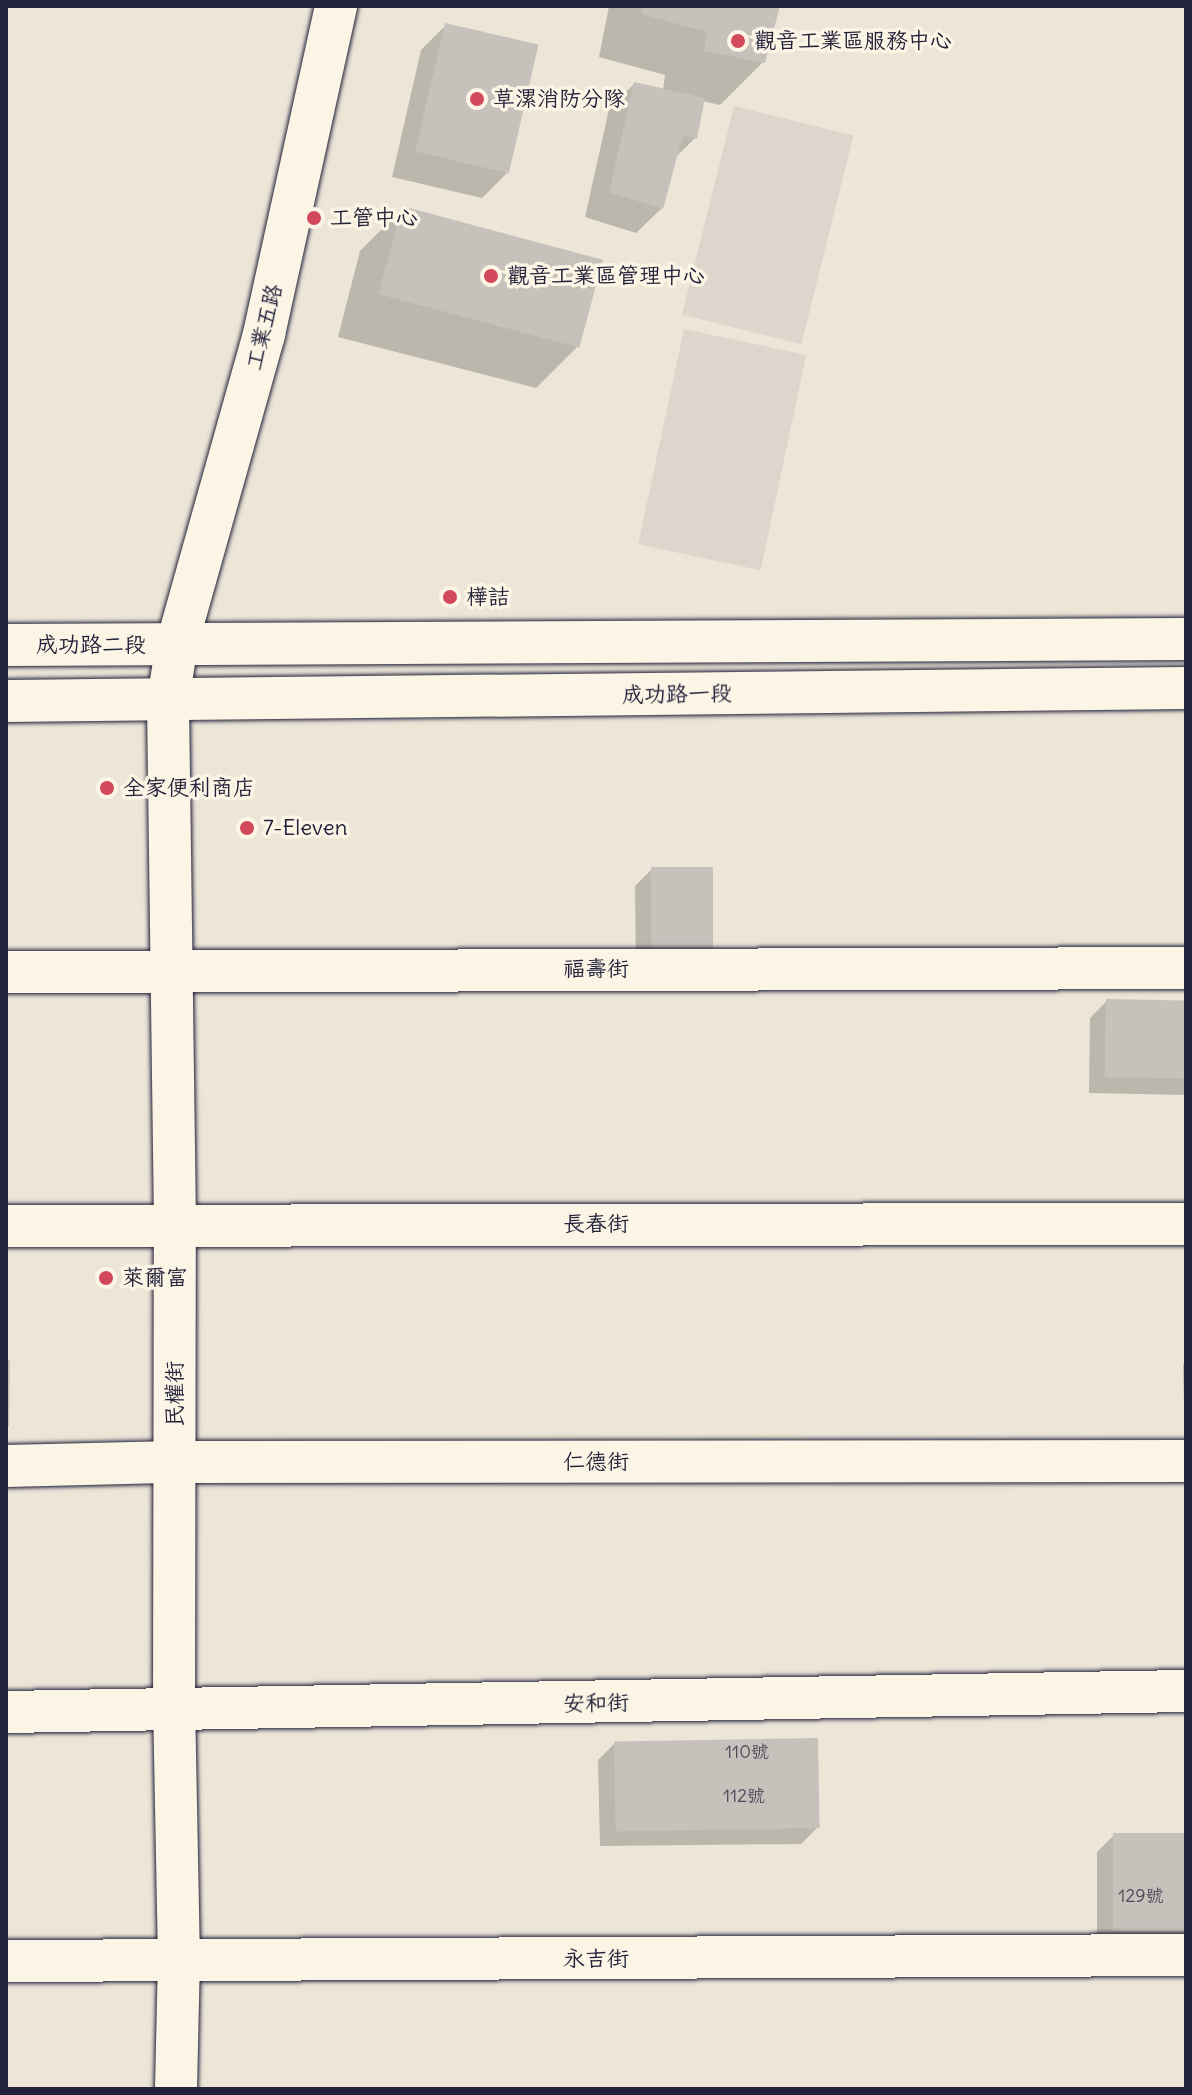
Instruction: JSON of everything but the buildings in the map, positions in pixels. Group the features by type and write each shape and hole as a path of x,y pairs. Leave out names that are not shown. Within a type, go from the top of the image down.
{"street":[{"name":"工業五路","path":"168,700 177,644 264,334 336,6"},
{"path":"177,644 1186,639"},
{"name":"成功路二段","path":"6,645 177,644"},
{"name":"成功路一段","path":"168,700 1186,688"},
{"path":"6,701 168,700"},
{"name":"民權街","path":"168,700 175,1224 174,1711 179,1961 176,2089"},
{"name":"福壽街","path":"6,972 171,969 1186,968"},
{"name":"長春街","path":"6,1226 1186,1224"},
{"name":"仁德街","path":"6,1466 175,1462 1186,1461"},
{"name":"安和街","path":"6,1712 1186,1691"},
{"name":"永吉街","path":"6,1961 1186,1955"}],"shaded area":[{"path":"6,6 1186,6 1186,2089 6,2089"},
{"path":"734,106 853,136 801,344 682,315"},
{"path":"684,329 806,355 761,570 638,544"}],"place":[{"name":"觀音工業區服務中心","path":"738,41"},
{"name":"草漯消防分隊","path":"477,99"},
{"name":"工管中心","path":"314,218"},
{"name":"觀音工業區管理中心","path":"491,276"},
{"name":"樺詰","path":"450,597"},
{"name":"全家便利商店","path":"107,788"},
{"name":"7-Eleven","path":"247,828"},
{"name":"萊爾富","path":"106,1278"}]}
